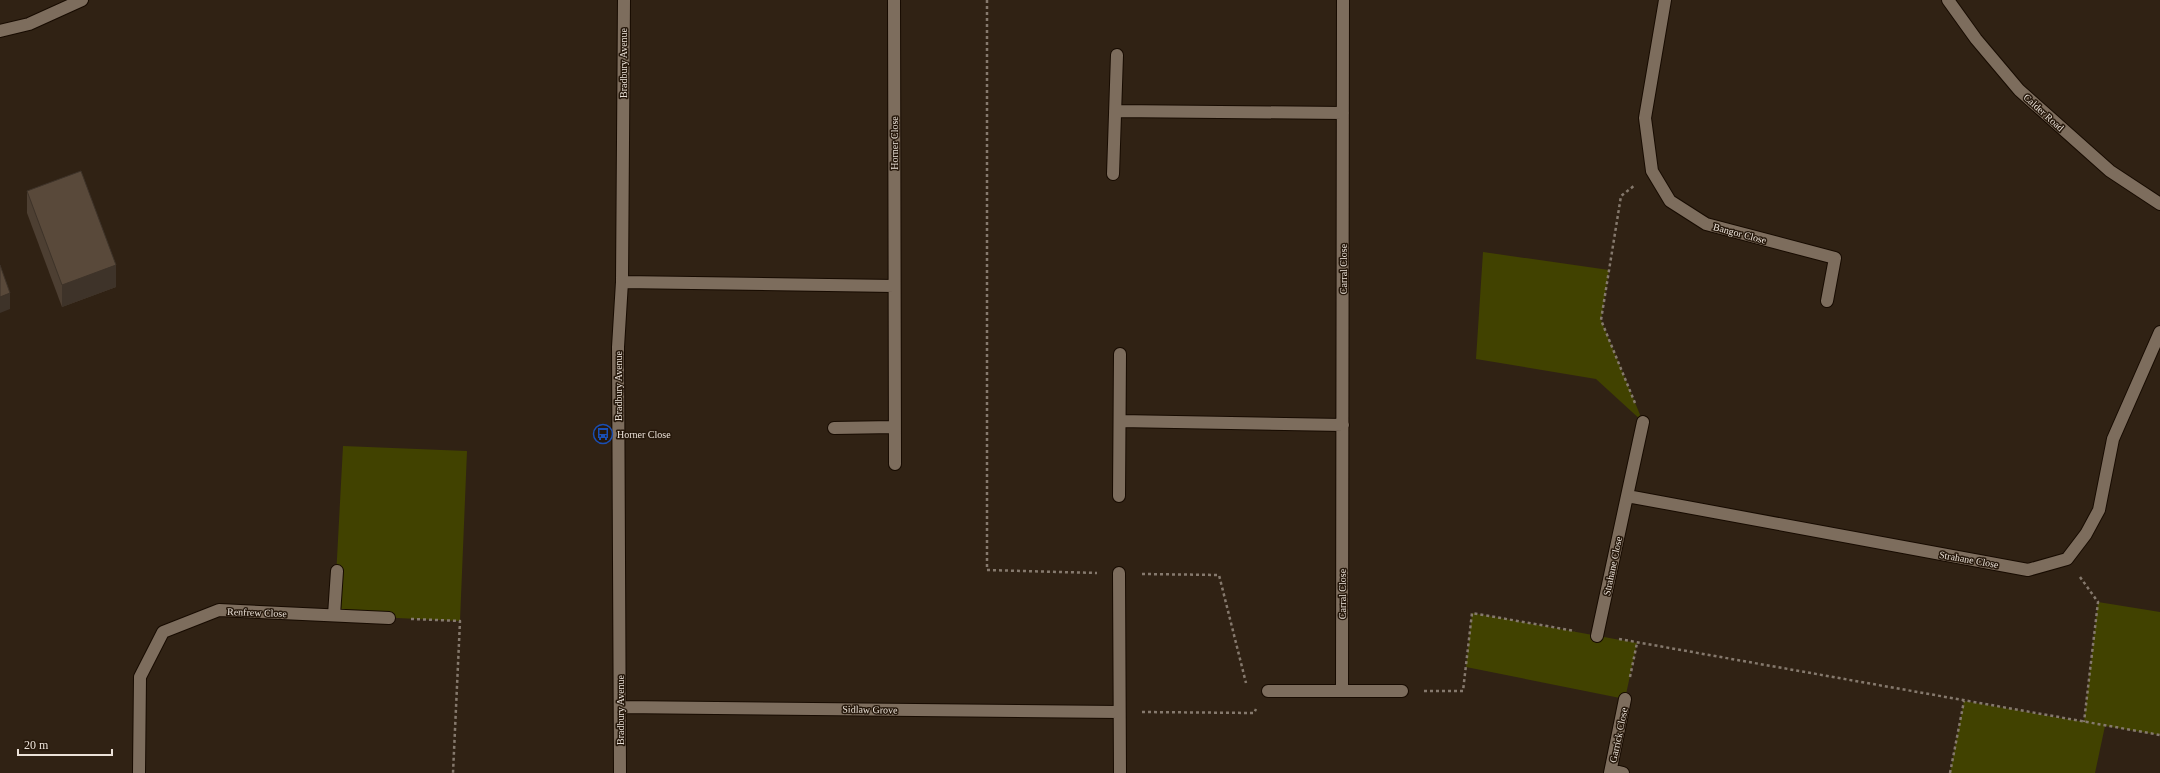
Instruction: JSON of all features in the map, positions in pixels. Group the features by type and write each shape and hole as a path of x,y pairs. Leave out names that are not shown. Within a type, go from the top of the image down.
{"street":[{"path":"0,31 29,24 82,0"},
{"name":"Bradbury Avenue","path":"620,773 618,347 622,282 624,0"},
{"name":"Horner Close","path":"894,0 894,464"},
{"name":"Carral Close","path":"1342,691 1343,0"},
{"name":"Bangor Close","path":"1665,0 1645,118 1652,171 1670,201 1706,224 1835,258 1827,301"},
{"name":"Calder Road","path":"1948,0 1976,39 2019,90 2110,171 2160,204"},
{"path":"1113,174 1117,55"},
{"path":"1116,111 1342,113"},
{"path":"622,282 894,286"},
{"path":"2067,559 2086,534 2099,510 2113,438 2160,332"},
{"path":"1119,496 1120,354"},
{"path":"1120,421 1343,425"},
{"name":"Strahane Close","path":"1597,636 1643,422"},
{"path":"834,428 894,427"},
{"name":"Strahane Close","path":"1627,496 2028,570 2067,559"},
{"path":"334,615 337,571"},
{"path":"1119,573 1120,773"},
{"name":"Renfrew Close","path":"139,773 140,677 163,632 219,610 389,618"},
{"path":"1268,691 1402,691"},
{"name":"Garrick Close","path":"1623,773 1611,772 1625,699"},
{"name":"Sidlaw Grove","path":"620,707 1119,712"}],"path":[{"path":"987,0 987,570 1219,575 1248,690"},
{"path":"1643,422 1601,320 1621,196 1652,171"},
{"path":"2067,559 2098,602 2084,722"},
{"path":"1402,691 1464,691 1472,613 2160,735"},
{"path":"389,618 460,620 453,773"},
{"path":"1625,699 1637,642"},
{"path":"1254,713 1268,691"},
{"path":"1950,773 1964,701"},
{"path":"1252,705 1254,713"},
{"path":"1119,712 1254,713"}],"shaded area":[{"path":"1483,252 1609,270 1601,320 1643,422 1596,379 1476,359"},
{"path":"343,446 467,451 460,621 334,615"},
{"path":"2098,602 2160,612 2160,735 2105,726 2095,773 1950,773 1964,701 2084,722"},
{"path":"1472,613 1637,643 1625,699 1466,667"}],"building":[{"path":"81,171 116,265 62,285 27,191"},
{"path":"0,265 10,293 0,297"}],"place":[{"name":"Horner Close","path":"603,434"}]}
